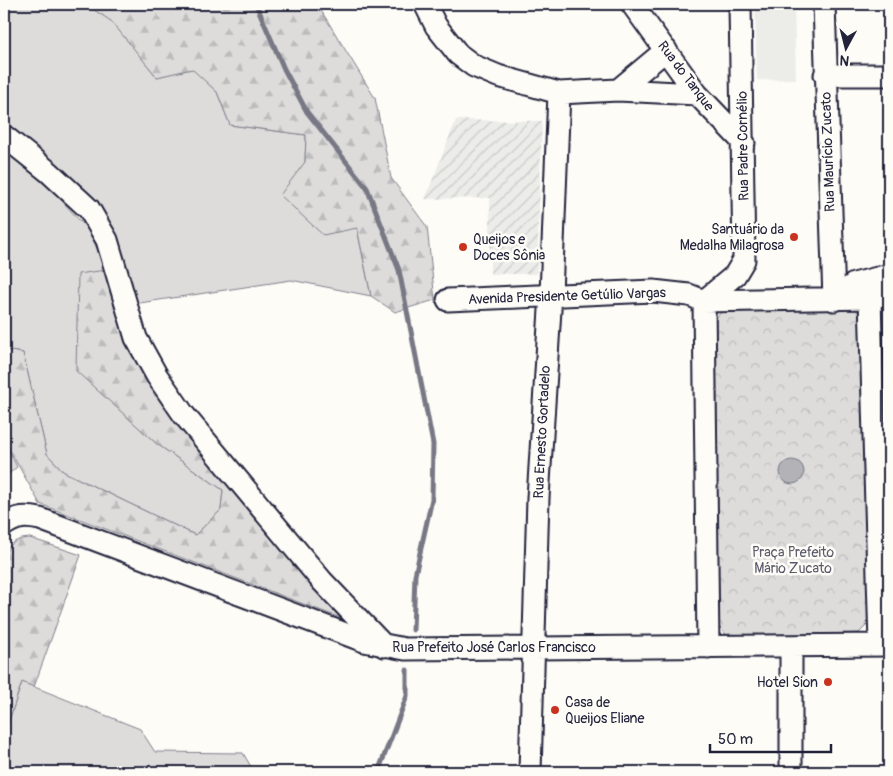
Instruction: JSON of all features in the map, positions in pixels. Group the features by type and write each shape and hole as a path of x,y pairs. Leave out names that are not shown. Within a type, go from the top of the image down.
{"street":[{"path":"426,4 446,41 474,66 528,86 559,93 576,94 618,90 697,94"},
{"name":"Rua do Tanque","path":"632,4 697,94 744,144"},
{"name":"Rua Padre Cornélio","path":"704,301 736,275 744,260 744,144 740,4"},
{"name":"Rua Maurício Zucato","path":"824,4 834,300"},
{"path":"618,90 666,50"},
{"path":"825,75 889,75"},
{"name":"Rua Ernesto Gortadelo","path":"530,772 538,498 551,294 559,93"},
{"path":"4,136 49,172 88,209 107,240 136,338 156,376 184,415 316,573 384,646"},
{"path":"834,300 854,284 866,279 889,275"},
{"name":"Avenida Presidente Getúlio Vargas","path":"448,300 653,291 689,296 704,301 834,300 879,296"},
{"path":"879,296 885,645"},
{"path":"704,301 708,647"},
{"name":"Rua Prefeito José Carlos Francisco","path":"4,525 15,518 28,516 40,519 364,641 405,649 885,645"},
{"path":"791,646 791,772"}],"shaded area":[{"path":"794,4 796,79 757,80 755,5"},
{"name":"Queijos e Doces Sônia","path":"456,120 542,121 537,274 490,274 490,198 425,199"},
{"path":"792,460 800,464 804,472 800,480 792,484 784,480 780,472 784,464"}],"green space":[{"path":"4,4 85,4 111,20 157,77 192,68 217,92 230,125 306,135 305,162 357,228 371,296 291,280 133,304 65,176 4,124"},
{"path":"85,4 317,4 375,98 391,178 427,227 435,300 395,312 371,296 357,228 323,235 280,195 305,162 306,135 230,125 217,92 192,69 157,77 111,21"},
{"path":"4,150 54,192 90,232 106,270 77,371 157,444 223,490 221,510 195,535 64,472 47,454 23,353 4,350"},
{"path":"106,270 125,343 161,403 233,489 351,622 40,504 4,440 4,350 23,353 47,454 64,472 195,535 221,510 223,490 157,444 76,371 78,274"},
{"name":"Praça Prefeito Mário Zucato","path":"853,308 860,314 868,624 859,633 728,636 719,627 716,318 722,311"},
{"path":"4,440 17,467 4,478"},
{"path":"30,538 81,555 34,687 22,682 4,735 4,558 10,545 20,539"},
{"path":"22,682 140,729 155,752 243,753 254,772 4,772 4,735"}],"waterway":[{"path":"256,4 284,69 307,112 367,188 399,270 433,444 432,499 415,575 413,630"},
{"path":"378,772 407,696 407,670"}],"place":[{"name":"Santuário da Medalha Milagrosa","path":"794,237"},
{"name":"Queijos e Doces Sônia","path":"463,247"},
{"name":"Hotel Sion","path":"828,682"},
{"name":"Casa de Queijos Eliane","path":"555,710"}]}
